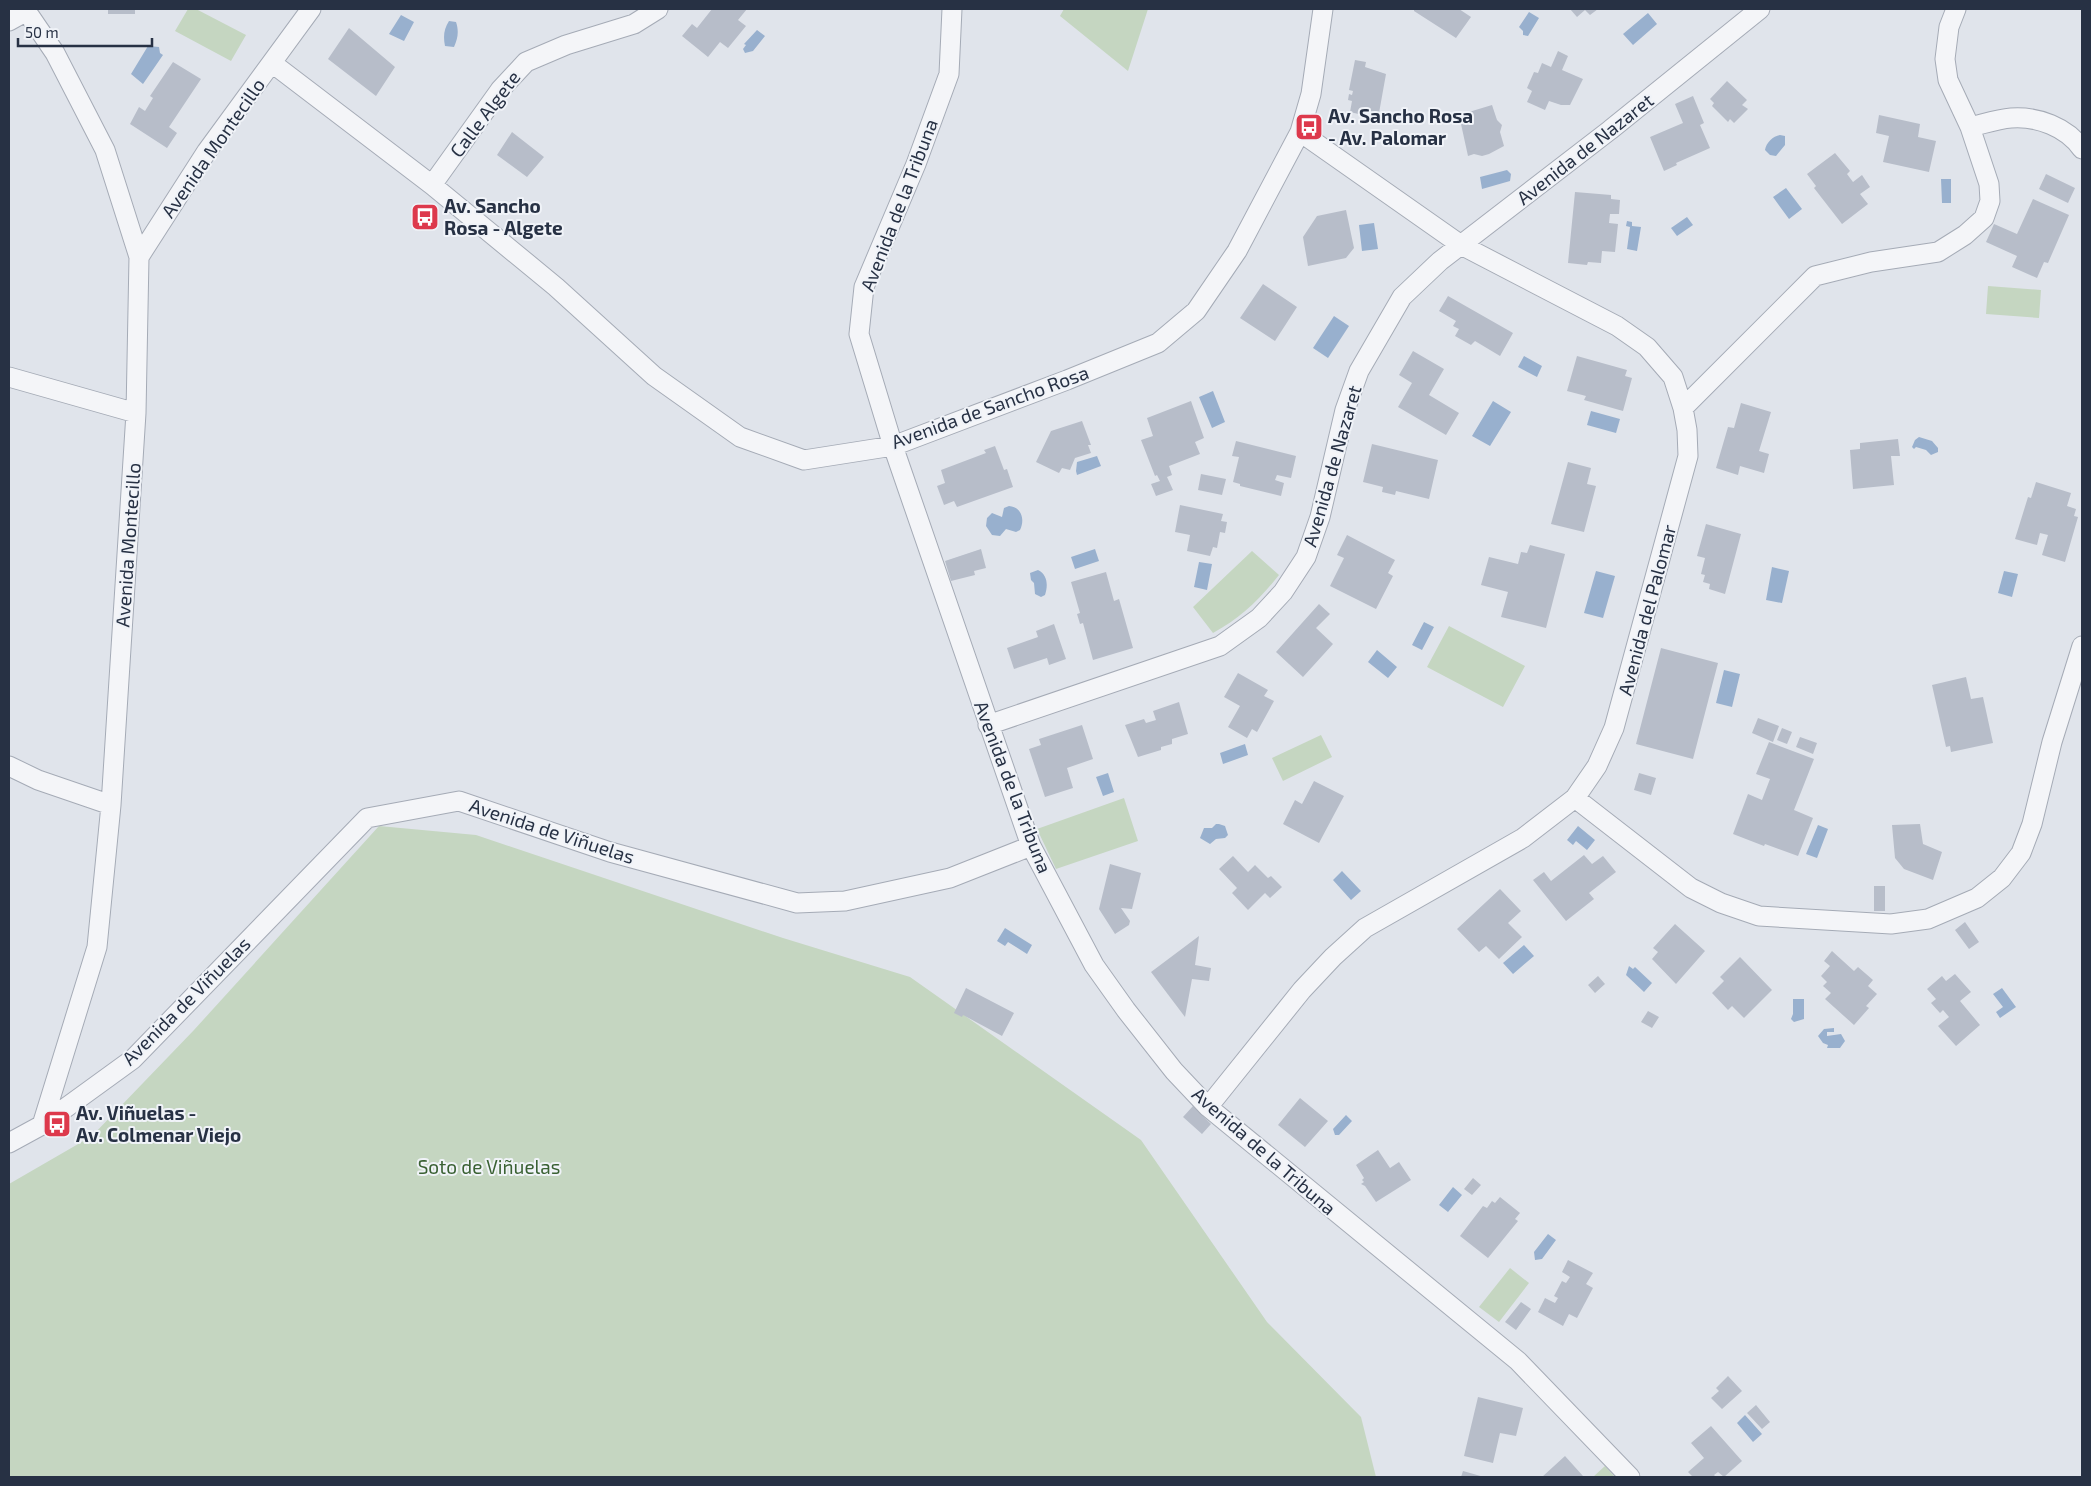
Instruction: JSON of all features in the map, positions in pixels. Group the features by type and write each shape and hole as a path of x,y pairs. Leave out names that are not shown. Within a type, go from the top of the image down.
{"street":[{"name":"Avenida Montecillo","path":"42,1126 97,947 111,805 136,413 139,257 207,151 311,9"},
{"name":"Calle Algete","path":"432,185 500,90 526,62 566,45 634,24 658,9"},
{"name":"Avenida de la Tribuna","path":"952,9 949,74 916,164 864,287 859,334 893,446 1031,846 1094,964 1126,1010 1174,1071 1208,1107 1518,1361 1630,1477"},
{"name":"Avenida de Sancho Rosa","path":"272,63 432,185 556,286 654,376 740,438 804,460 893,446 1067,380 1158,343 1196,311 1237,251 1300,132 1311,94 1323,9"},
{"name":"Avenida de Nazaret","path":"988,725 1220,646 1259,618 1283,592 1306,557 1320,517 1345,410 1359,372 1380,332 1402,297 1440,261 1602,136 1760,9"},
{"path":"1683,408 1815,276 1871,262 1938,252 1965,235 1984,218 1990,201 1989,184 1970,127 1948,80 1945,59 1949,27 1956,9"},
{"path":"9,21 27,10 55,53 105,150 139,257"},
{"path":"1970,127 2010,118 2028,118 2054,126 2076,141 2082,149"},
{"name":"Avenida del Palomar","path":"1208,1107 1302,990 1333,956 1365,928 1523,838 1574,798 1597,766 1614,728 1688,456 1687,430 1683,408 1673,376 1639,342 1617,326 1461,245 1300,132"},
{"path":"9,377 136,413"},
{"path":"1574,798 1691,888 1721,903 1759,916 1891,924 1928,919 1977,898 2002,878 2021,853 2032,824 2052,742 2082,646"},
{"path":"9,766 38,780 111,805"},
{"name":"Avenida de Viñuelas","path":"9,1143 42,1126 133,1059 367,818 459,801 610,852 796,903 845,901 950,878 1031,846"}],"green space":[{"path":"188,9 196,9 246,35 231,61 175,31"},
{"path":"1064,9 1148,9 1128,71 1060,16"},
{"path":"1988,286 2041,290 2039,318 1986,314"},
{"path":"1252,551 1279,575 1249,607 1213,633 1193,607"},
{"path":"1449,626 1525,666 1503,707 1427,667"},
{"path":"1321,735 1332,757 1283,781 1272,758"},
{"path":"1124,798 1138,841 1056,869 1037,829"},
{"name":"Soto de Viñuelas","path":"379,826 476,835 783,938 910,977 1141,1140 1267,1322 1361,1417 1376,1477 9,1477 9,1184 92,1136 194,1030"},
{"path":"1510,1268 1529,1283 1499,1322 1479,1307"},
{"path":"1605,1466 1615,1477 1593,1477"}],"water":[{"path":"1529,12 1539,18 1528,36 1523,35 1523,31 1519,27"},
{"path":"1648,13 1657,24 1633,45 1623,34"},
{"path":"401,15 414,22 404,41 389,34"},
{"path":"449,21 456,22 457,25 458,34 454,47 445,46 444,33"},
{"path":"757,30 765,36 753,51 745,53 743,49 746,45 744,44"},
{"path":"148,46 159,47 160,53 163,55 143,84 131,74"},
{"path":"1780,135 1785,136 1785,145 1776,156 1770,155 1765,150 1768,142"},
{"path":"1507,170 1511,174 1510,181 1482,189 1480,177"},
{"path":"1941,179 1951,179 1951,203 1942,203"},
{"path":"1786,188 1802,209 1789,219 1773,197"},
{"path":"1687,217 1693,225 1677,236 1671,228"},
{"path":"1627,221 1632,222 1632,226 1641,227 1637,251 1627,249 1630,227 1626,226"},
{"path":"1374,223 1378,249 1362,251 1359,225"},
{"path":"1334,316 1349,326 1328,358 1313,348"},
{"path":"1524,356 1542,366 1537,377 1518,367"},
{"path":"1213,391 1225,422 1212,428 1199,397"},
{"path":"1493,401 1511,412 1490,446 1472,436"},
{"path":"1591,411 1620,419 1616,433 1587,425"},
{"path":"1919,437 1932,441 1938,448 1938,452 1931,455 1926,450 1916,447 1914,449 1912,447 1915,440"},
{"path":"1097,456 1101,466 1077,475 1077,462"},
{"path":"1009,506 1020,511 1022,522 1020,530 1016,532 1006,529 1000,536 992,535 986,526 987,518 992,513 1002,517 1004,508"},
{"path":"1095,549 1099,561 1075,569 1071,557"},
{"path":"1199,562 1212,564 1207,590 1194,587"},
{"path":"1772,567 1789,571 1782,603 1766,600"},
{"path":"1038,570 1044,575 1047,588 1045,595 1041,597 1035,594 1034,583 1031,580 1030,573"},
{"path":"1596,571 1615,576 1603,618 1584,613"},
{"path":"2004,571 2018,574 2012,597 1998,593"},
{"path":"1424,622 1434,627 1422,650 1412,645"},
{"path":"1377,650 1397,667 1388,678 1368,662"},
{"path":"1724,670 1740,674 1732,707 1716,703"},
{"path":"1245,744 1248,755 1223,764 1220,753"},
{"path":"1108,773 1114,792 1103,796 1096,777"},
{"path":"1216,824 1225,826 1228,835 1225,838 1216,839 1210,844 1200,838 1204,828 1212,828"},
{"path":"1818,825 1828,829 1817,858 1806,854"},
{"path":"1578,826 1595,840 1587,850 1576,841 1573,845 1567,840"},
{"path":"1342,871 1361,891 1351,900 1333,880"},
{"path":"1005,928 1032,945 1027,954 1008,942 1005,946 997,941"},
{"path":"1524,945 1534,956 1513,974 1503,963"},
{"path":"1629,966 1633,969 1635,967 1652,983 1644,992 1626,975"},
{"path":"2002,988 2016,1007 2000,1018 1996,1012 2003,1007 1993,994"},
{"path":"1793,999 1804,999 1804,1019 1794,1022 1791,1019"},
{"path":"1834,1028 1834,1032 1827,1032 1827,1036 1841,1034 1845,1041 1840,1048 1827,1048 1828,1045 1823,1043 1818,1036 1824,1029"},
{"path":"1346,1115 1352,1121 1339,1135 1335,1135 1333,1129"},
{"path":"1453,1187 1462,1195 1448,1212 1439,1205"},
{"path":"1548,1234 1556,1240 1542,1259 1535,1260 1534,1252"},
{"path":"1745,1415 1762,1434 1753,1442 1737,1423"}],"building":[{"path":"108,9 135,9 135,14 108,14"},
{"path":"712,9 747,9 738,20 746,26 728,48 720,42 708,57 682,36 692,24 697,28"},
{"path":"1414,9 1459,9 1471,17 1456,38 1414,11"},
{"path":"1570,9 1598,9 1590,15 1585,10 1577,17"},
{"path":"349,28 395,67 376,96 328,59"},
{"path":"1558,51 1568,56 1562,70 1583,79 1570,105 1561,105 1549,101 1545,110 1527,102 1532,91 1527,88 1534,72 1538,73 1542,63 1551,67"},
{"path":"1355,60 1366,62 1365,67 1386,74 1379,113 1368,111 1367,116 1350,112 1352,101 1348,100 1349,94 1352,95 1353,91 1349,90"},
{"path":"173,62 201,79 169,127 177,133 167,148 130,124 139,107 145,111 153,98 150,96"},
{"path":"1727,81 1747,100 1742,105 1748,109 1734,123 1730,119 1728,122 1712,106 1714,103 1710,99"},
{"path":"1693,96 1704,123 1700,125 1710,148 1676,163 1677,165 1664,171 1650,137 1683,123 1675,104"},
{"path":"1492,105 1497,120 1502,125 1500,132 1504,146 1482,156 1474,154 1468,156 1459,115"},
{"path":"1879,115 1920,124 1918,137 1936,141 1929,172 1883,162 1889,136 1876,133"},
{"path":"512,132 544,157 527,177 497,155"},
{"path":"1835,153 1850,171 1847,174 1853,182 1862,175 1870,187 1860,194 1868,204 1842,224 1814,188 1816,186 1807,174"},
{"path":"2046,174 2075,188 2068,203 2039,189"},
{"path":"1575,192 1611,195 1611,199 1620,200 1619,214 1610,214 1609,223 1618,224 1615,252 1602,251 1601,263 1588,262 1587,265 1568,263"},
{"path":"2033,199 2069,215 2048,263 2044,262 2037,278 2012,267 2017,256 1986,242 1994,224 2017,234"},
{"path":"1346,210 1354,248 1346,258 1308,266 1303,237 1317,216"},
{"path":"1263,284 1297,307 1275,341 1240,318"},
{"path":"1448,296 1513,333 1500,356 1475,341 1471,345 1455,336 1459,329 1453,326 1456,321 1439,311"},
{"path":"1413,351 1444,369 1429,395 1459,413 1446,435 1398,407 1412,383 1399,375"},
{"path":"1577,356 1627,370 1625,376 1632,378 1623,411 1584,400 1586,396 1567,391"},
{"path":"1191,401 1204,438 1195,442 1200,454 1169,466 1172,475 1167,477 1173,490 1156,496 1151,484 1160,481 1157,475 1155,476 1141,440 1153,436 1147,418"},
{"path":"1741,403 1771,412 1759,451 1769,454 1764,473 1740,466 1738,475 1716,468 1728,427 1734,428"},
{"path":"1082,421 1091,445 1088,445 1091,453 1075,458 1070,470 1062,468 1059,473 1036,462 1051,431"},
{"path":"1898,439 1900,456 1891,456 1894,485 1853,489 1850,450 1860,449 1860,443"},
{"path":"1236,441 1296,456 1291,478 1277,475 1275,480 1284,483 1281,496 1240,486 1240,484 1233,482 1239,457 1232,456"},
{"path":"1372,444 1438,460 1429,499 1396,491 1395,495 1382,492 1383,487 1363,482"},
{"path":"995,446 1004,470 1007,469 1013,487 957,507 954,501 944,505 937,486 945,483 941,470 986,453 984,450"},
{"path":"1568,462 1591,468 1587,484 1596,486 1584,532 1551,524"},
{"path":"1201,474 1226,479 1222,495 1198,490"},
{"path":"2036,482 2071,493 2067,506 2076,509 2074,516 2078,517 2065,562 2042,555 2048,535 2040,533 2037,545 2015,539 2028,497 2031,498"},
{"path":"1180,505 1223,514 1221,521 1227,522 1225,533 1220,532 1217,548 1213,547 1210,556 1187,551 1190,535 1175,532"},
{"path":"1706,524 1741,534 1725,594 1709,589 1710,584 1703,582 1705,575 1701,574 1705,558 1697,556"},
{"path":"1347,535 1395,560 1388,573 1393,576 1376,609 1330,586 1344,558 1337,555"},
{"path":"1530,545 1565,554 1546,628 1501,617 1508,592 1481,585 1489,557 1518,564 1521,552 1527,553"},
{"path":"981,549 986,568 974,571 975,575 951,581 945,561"},
{"path":"1106,572 1114,601 1119,599 1133,648 1093,660 1083,623 1080,624 1077,614 1080,613 1071,582"},
{"path":"1319,604 1330,614 1316,628 1333,644 1303,677 1276,652"},
{"path":"1054,624 1066,659 1049,665 1047,658 1014,669 1007,648 1038,637 1036,631"},
{"path":"1661,648 1718,663 1693,759 1636,744"},
{"path":"1238,673 1268,690 1264,696 1274,701 1257,732 1252,729 1247,738 1228,727 1240,706 1224,697"},
{"path":"1966,677 1971,699 1983,697 1993,743 1951,752 1950,746 1946,747 1932,685"},
{"path":"1179,702 1188,734 1172,739 1172,744 1161,747 1161,750 1138,757 1125,725 1144,719 1146,723 1156,720 1153,711"},
{"path":"1758,718 1779,726 1773,742 1752,733"},
{"path":"1082,725 1093,759 1067,768 1073,788 1045,797 1029,749 1041,745 1039,739"},
{"path":"1782,728 1792,732 1787,744 1777,740"},
{"path":"1800,737 1817,743 1813,754 1796,747"},
{"path":"1769,742 1814,759 1794,810 1813,818 1798,856 1733,834 1748,794 1762,800 1770,779 1756,774"},
{"path":"1639,773 1656,778 1651,795 1634,790"},
{"path":"1314,781 1344,796 1319,843 1283,824 1295,800 1302,804"},
{"path":"1920,824 1923,844 1942,852 1933,880 1904,869 1895,858 1892,825"},
{"path":"1584,855 1592,864 1603,856 1616,872 1589,893 1594,899 1566,921 1533,880 1544,872 1551,881"},
{"path":"1233,856 1248,872 1255,865 1268,878 1271,876 1282,887 1270,898 1265,893 1248,910 1232,893 1237,888 1219,869"},
{"path":"1110,864 1141,873 1132,909 1121,908 1130,921 1129,925 1115,934 1099,909"},
{"path":"1874,886 1885,886 1885,911 1874,911"},
{"path":"1500,889 1521,911 1508,923 1522,937 1499,959 1486,946 1479,952 1457,929"},
{"path":"1965,922 1979,942 1969,949 1955,930"},
{"path":"1675,924 1705,951 1676,984 1652,959 1658,952 1653,948"},
{"path":"1199,936 1195,965 1211,968 1209,981 1192,979 1185,1017 1151,972"},
{"path":"1832,951 1854,971 1858,967 1873,980 1868,986 1877,994 1866,1006 1869,1008 1854,1025 1825,999 1831,993 1823,986 1827,982 1821,976 1830,966 1824,961"},
{"path":"1740,957 1772,990 1744,1018 1732,1006 1728,1010 1712,993 1724,981 1720,977"},
{"path":"1955,974 1971,992 1960,1001 1980,1025 1956,1046 1938,1026 1949,1017 1943,1010 1940,1013 1931,1003 1936,999 1927,989 1942,976 1946,981"},
{"path":"1598,976 1605,984 1595,993 1588,985"},
{"path":"966,988 1014,1013 1002,1036 963,1015 962,1017 954,1013"},
{"path":"1648,1011 1659,1017 1652,1028 1641,1022"},
{"path":"1300,1098 1328,1121 1305,1147 1278,1125"},
{"path":"1193,1106 1211,1124 1202,1134 1183,1117"},
{"path":"1378,1150 1390,1168 1399,1162 1411,1180 1376,1202 1365,1186 1361,1184 1364,1182 1362,1180 1364,1178 1356,1165"},
{"path":"1473,1178 1481,1185 1472,1195 1464,1189"},
{"path":"1500,1197 1520,1213 1515,1219 1518,1221 1488,1258 1460,1236 1483,1206 1487,1208 1492,1201 1495,1203"},
{"path":"1568,1260 1593,1273 1586,1284 1593,1288 1577,1318 1569,1314 1563,1326 1538,1312 1545,1298 1555,1303 1558,1298 1554,1296 1562,1281 1566,1283 1570,1277 1562,1272"},
{"path":"1521,1302 1531,1309 1516,1330 1505,1322"},
{"path":"1728,1376 1742,1391 1722,1409 1711,1398 1719,1391 1716,1388"},
{"path":"1478,1397 1523,1408 1516,1436 1500,1433 1493,1463 1464,1456"},
{"path":"1756,1405 1770,1422 1762,1429 1747,1413"},
{"path":"1711,1426 1742,1461 1724,1477 1718,1472 1714,1475 1716,1477 1693,1477 1688,1472 1704,1458 1691,1443"},
{"path":"1565,1456 1583,1476 1542,1477"},
{"path":"1463,1471 1484,1477 1461,1477"}],"place":[{"name":"Av. Sancho Rosa - Av. Palomar","path":"1309,127"},
{"name":"Av. Sancho Rosa - Algete","path":"425,217"},
{"name":"Av. Viñuelas - Av. Colmenar Viejo","path":"57,1124"}]}
